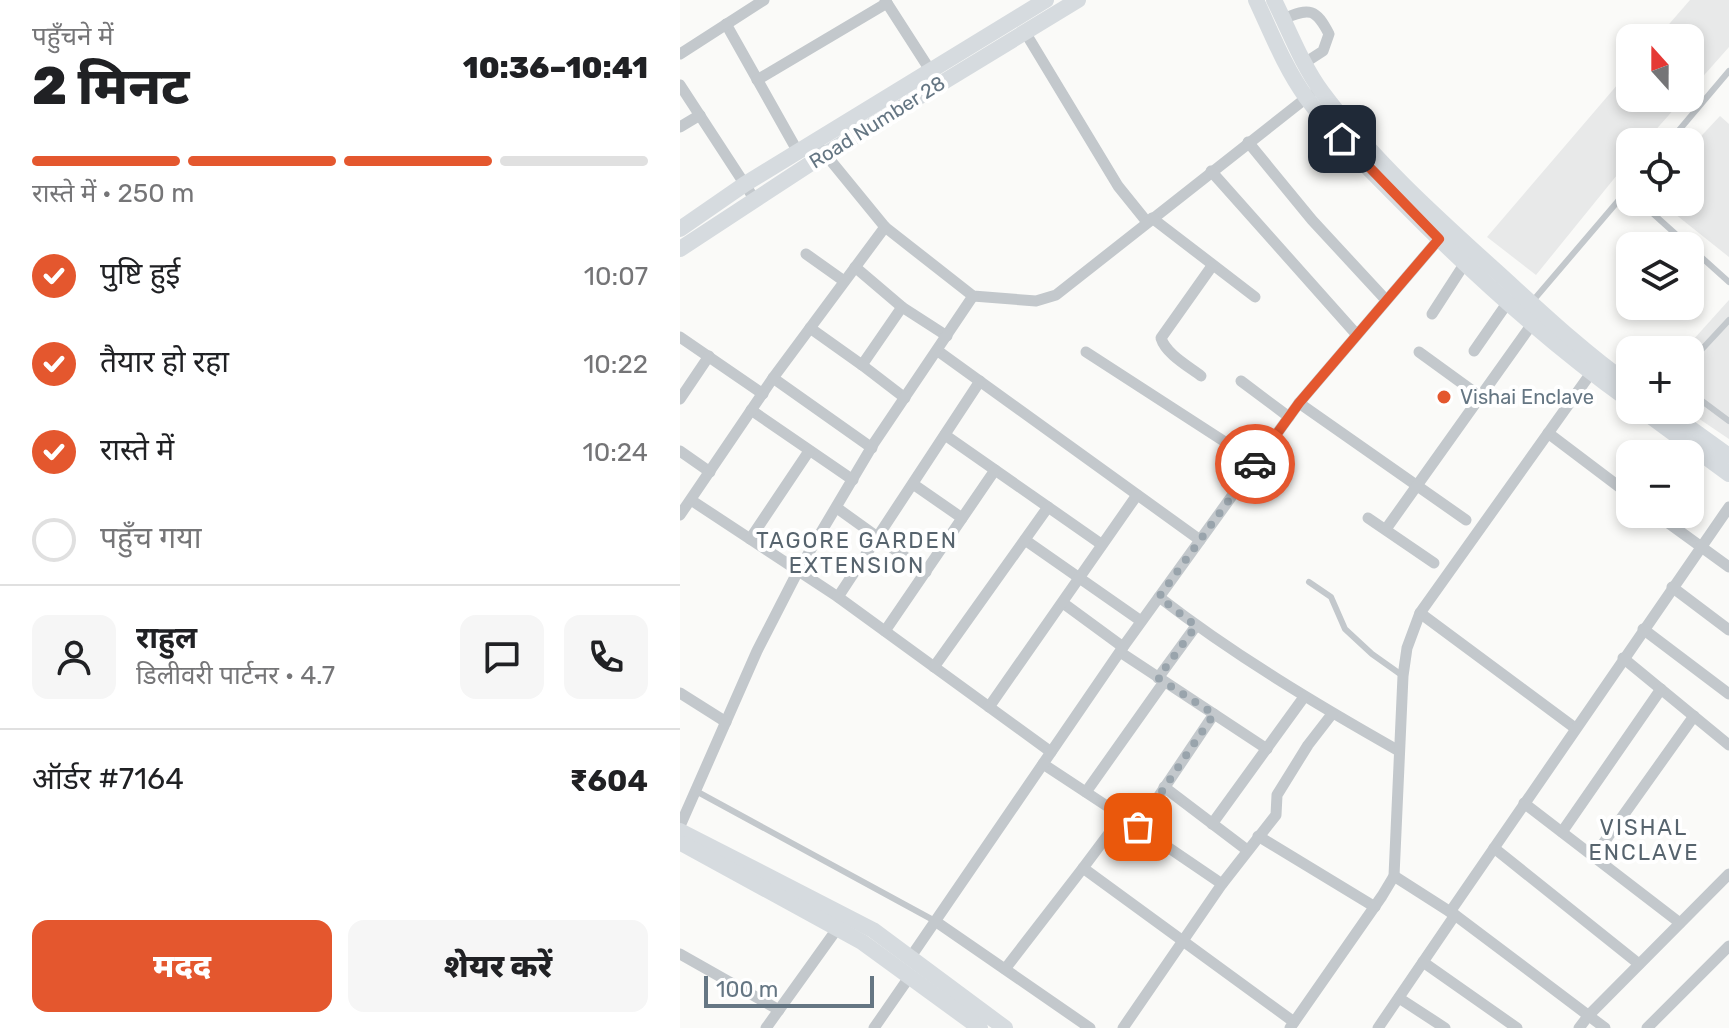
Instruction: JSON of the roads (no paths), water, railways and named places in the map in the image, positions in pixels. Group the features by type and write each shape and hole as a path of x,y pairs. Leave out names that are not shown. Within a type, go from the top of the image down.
{"street":[{"path":"680,54 764,0"},
{"name":"Road Number 28","path":"680,249 755,200 820,147 934,78 1046,0"},
{"name":"Road Number 28","path":"934,78 1025,32 1078,0"},
{"path":"1256,0 1314,94 1360,160 1508,302 1529,315 1616,388"},
{"path":"1274,0 1306,62 1314,94 1454,233 1529,315"},
{"path":"757,80 886,1 934,78"},
{"path":"1283,19 1306,10 1320,18 1329,34 1323,51 1306,62"},
{"path":"726,24 798,152"},
{"path":"1025,32 1118,186 1150,220 1255,297"},
{"path":"680,85 755,200"},
{"path":"820,147 885,227 973,296 1036,301 1056,295 1248,142 1314,94"},
{"path":"680,127 700,115"},
{"path":"1248,142 1312,220 1386,300"},
{"name":"Road Number 28","path":"680,229 798,152 820,147"},
{"path":"1211,171 1357,335"},
{"path":"680,515 773,378 885,227"},
{"path":"910,958 1121,649 1299,403 1439,239"},
{"path":"806,254 844,281"},
{"path":"1432,314 1465,263"},
{"path":"1201,376 1169,351 1161,338 1212,266"},
{"path":"855,267 902,307 947,336"},
{"path":"973,296 872,448 798,571 726,722 680,828 873,930 1005,1028"},
{"path":"1474,351 1508,302"},
{"path":"862,365 902,307"},
{"path":"1386,529 1481,397 1529,315"},
{"path":"810,328 905,398"},
{"path":"680,337 763,394"},
{"path":"938,351 1200,540"},
{"path":"1086,352 1256,462"},
{"path":"1419,352 1481,397"},
{"path":"680,399 709,356"},
{"path":"1595,368 1616,378"},
{"path":"1083,868 1183,940 1292,1025 1394,876 1403,676 1407,648 1420,613 1595,368"},
{"path":"773,378 872,448"},
{"path":"838,597 980,381"},
{"path":"1241,381 1289,417"},
{"path":"1299,403 1466,520"},
{"path":"751,410 853,480"},
{"path":"1661,424 1729,474"},
{"path":"1684,424 1729,456"},
{"path":"1548,433 1616,484"},
{"path":"945,435 1101,544"},
{"path":"680,451 710,472"},
{"path":"750,539 809,451"},
{"path":"885,631 995,470"},
{"path":"913,484 962,518"},
{"path":"989,707 1137,495"},
{"path":"691,500 838,597 1051,752"},
{"path":"934,667 1048,507"},
{"path":"1378,1028 1524,803 1729,507"},
{"path":"837,508 926,572"},
{"path":"1368,518 1434,563"},
{"path":"1675,528 1729,567"},
{"path":"1025,540 1141,621"},
{"path":"1672,587 1729,630"},
{"path":"1159,597 1196,626 1304,697 1399,751"},
{"path":"1063,603 1161,680 1267,749"},
{"path":"1420,613 1575,728"},
{"path":"1086,792 1196,626"},
{"path":"1643,629 1729,694"},
{"path":"1623,658 1729,745"},
{"path":"1562,832 1661,689"},
{"path":"680,693 726,722"},
{"path":"1212,824 1304,697"},
{"path":"1138,827 1214,714"},
{"path":"1123,1028 1222,884 1276,815 1277,795 1308,745 1332,714"},
{"path":"1595,855 1694,716"},
{"path":"1043,764 1222,884"},
{"path":"1164,787 1247,850"},
{"path":"1524,803 1680,923"},
{"path":"1005,969 1122,816"},
{"path":"1258,836 1375,907"},
{"path":"680,842 837,929 910,976 980,1028"},
{"path":"1494,848 1639,964"},
{"path":"1579,1028 1729,874"},
{"path":"1394,876 1453,913 1605,1028"},
{"path":"935,921 1090,1028"},
{"path":"766,1028 837,929"},
{"path":"1647,1028 1729,946"},
{"path":"680,954 779,1010"},
{"path":"1423,962 1517,1028"},
{"path":"874,1028 910,976"},
{"path":"1399,998 1445,1028"}],"lane":[{"path":"1681,128 1729,71"},
{"path":"1720,81 1729,89"},
{"path":"1529,315 1616,207"},
{"path":"1656,216 1673,232"},
{"path":"1704,260 1729,282"},
{"path":"1704,347 1729,320"},
{"path":"1704,402 1729,421"},
{"path":"1309,582 1331,597 1345,629 1372,654 1403,676"},
{"path":"696,791 935,921"}],"place":[{"name":"Vishai Enclave","path":"1444,397"}],"district":[{"name":"TAGORE GARDEN EXTENSION","path":"857,552"},
{"name":"VISHAL ENCLAVE","path":"1644,840"}]}
